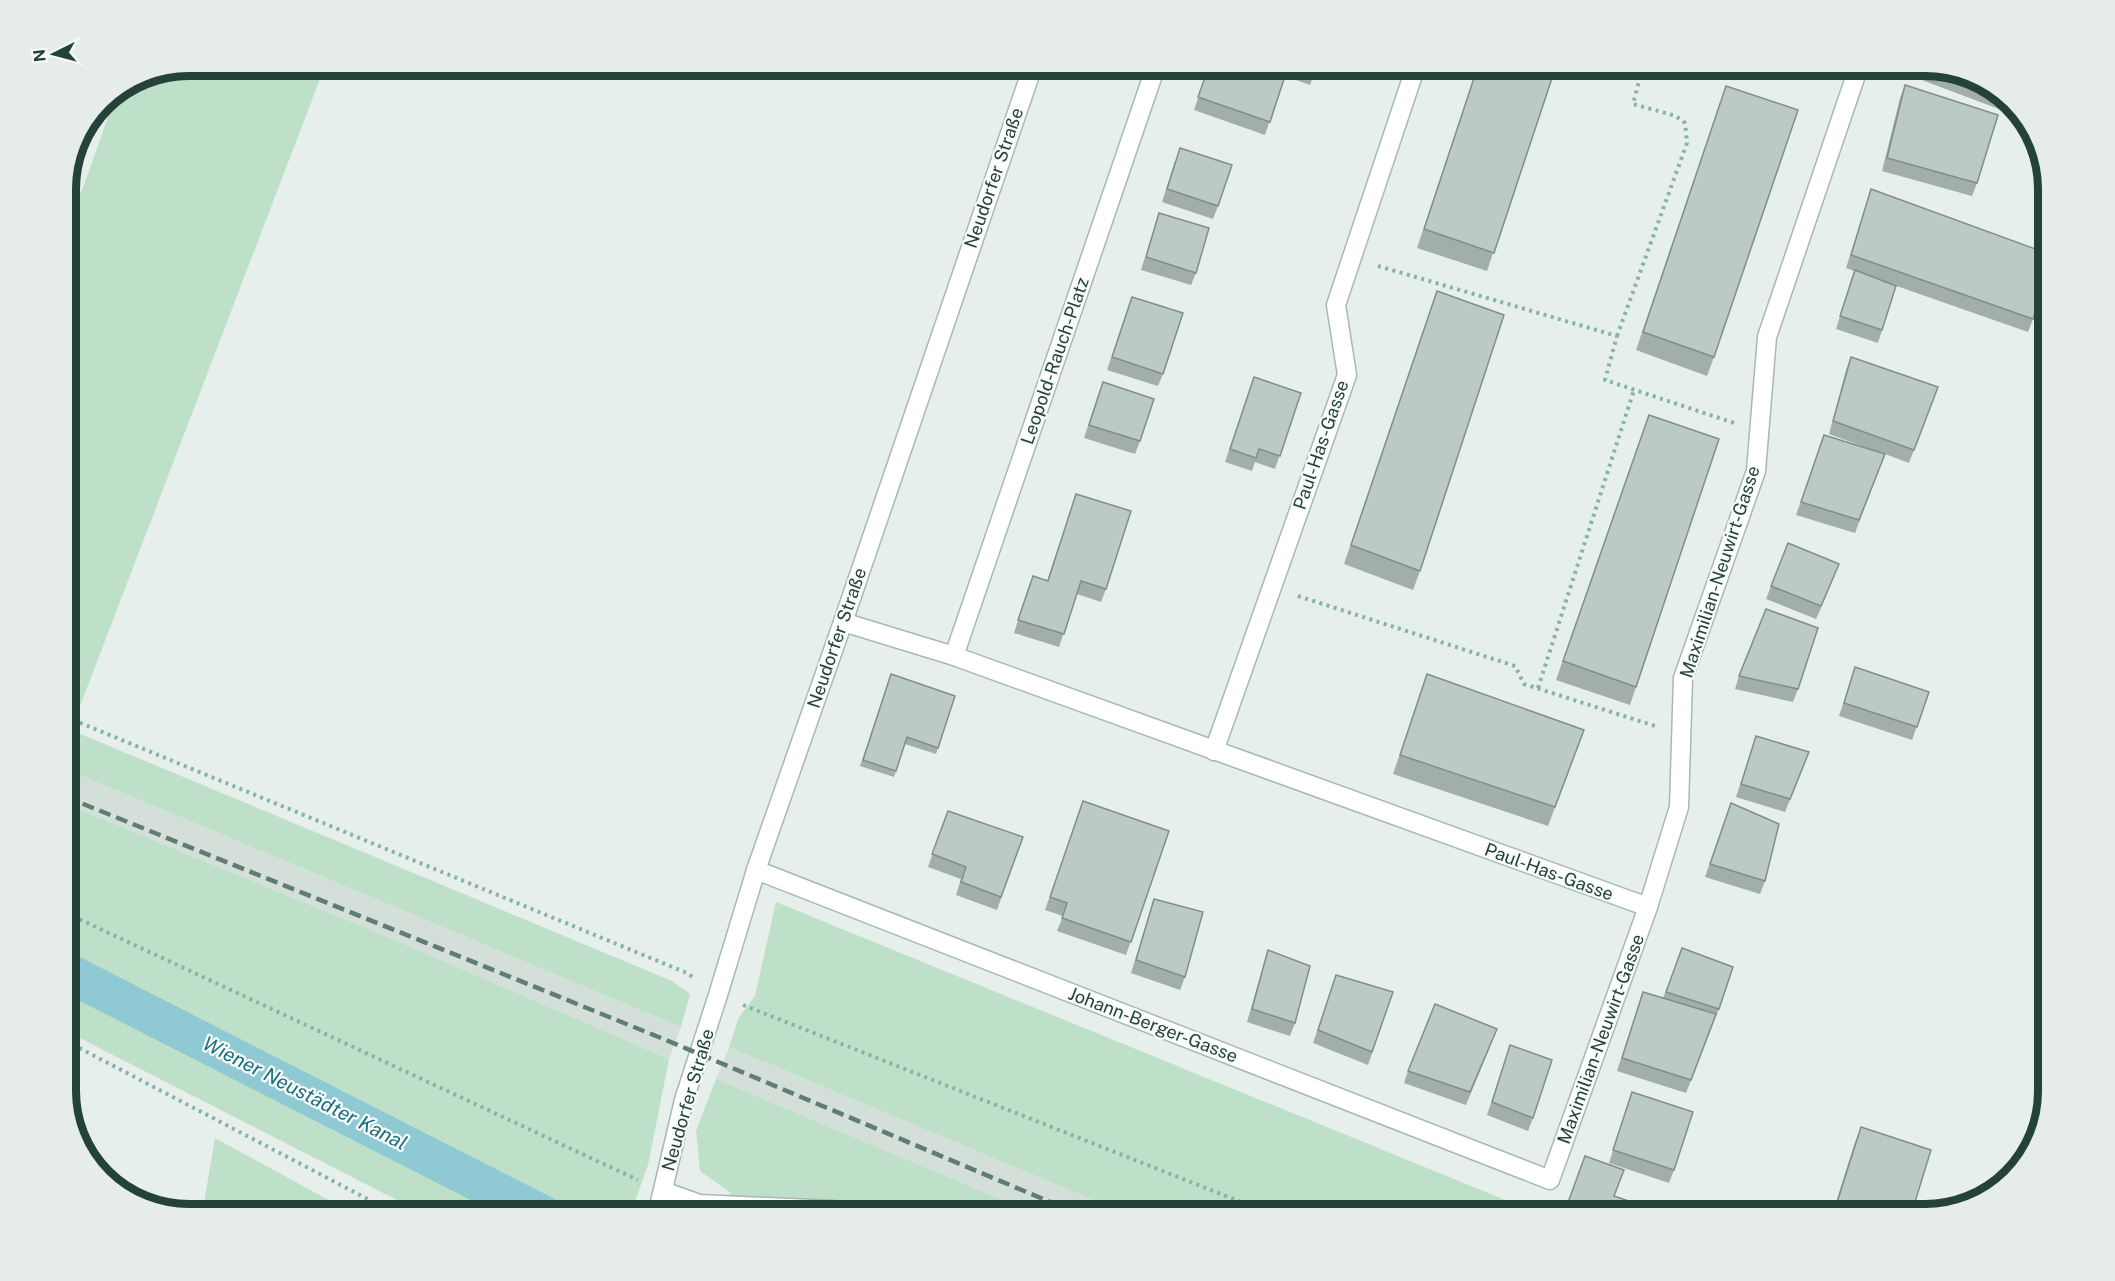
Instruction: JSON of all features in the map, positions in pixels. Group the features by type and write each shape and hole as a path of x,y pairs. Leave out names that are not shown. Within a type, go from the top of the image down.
{"street":[{"name":"Leopold-Rauch-Platz","path":"954,656 1152,76"},
{"name":"Paul-Has-Gasse","path":"1214,751 1347,375 1336,305 1413,76"},
{"name":"Maximilian-Neuwirt-Gasse","path":"1550,1180 1648,907 1679,807 1683,678 1756,471 1767,337 1856,76"},
{"name":"Neudorfer Straße","path":"660,1204 684,1100 756,870 1029,77"},
{"name":"Paul-Has-Gasse","path":"843,622 954,656 1648,907"},
{"name":"Johann-Berger-Gasse","path":"756,870 1550,1180"},
{"path":"663,1191 699,1204"}],"path":[{"path":"1640,76 1633,104 1676,117 1685,123 1687,143 1617,336 1605,380 1759,431"},
{"path":"1352,258 1617,336"},
{"path":"1538,688 1634,390"},
{"path":"1272,587 1515,666 1524,684 1681,735"},
{"path":"77,722 687,973 718,995 1246,1204"},
{"path":"77,918 663,1191"},
{"path":"77,1047 377,1204"}],"shaded area":[{"path":"77,774 681,1027 669,1059 390,938 77,809"},
{"path":"729,1047 1103,1204 1012,1204 716,1079"}],"green space":[{"path":"182,77 321,77 77,714 77,192 81,193 111,109 121,100 146,85 160,80"},
{"path":"77,733 672,981 690,994 681,1027 77,774"},
{"path":"77,809 390,938 669,1059 648,1165 634,1204 404,1204 77,1037"},
{"path":"776,902 1515,1204 1103,1204 729,1047 739,1017 755,996"},
{"path":"716,1079 1012,1204 710,1204 731,1193 700,1171 696,1131"},
{"path":"215,1138 336,1204 204,1204"}],"building":[{"path":"1205,76 1285,76 1270,122 1198,97"},
{"path":"1475,76 1553,76 1494,253 1424,229"},
{"path":"1905,85 1998,115 1977,183 1887,158"},
{"path":"1726,86 1798,110 1714,357 1643,332"},
{"path":"1180,148 1232,165 1218,206 1167,189"},
{"path":"1871,189 2038,250 2038,303 2033,319 1851,255"},
{"path":"1159,213 1209,228 1196,273 1146,257"},
{"path":"1855,270 1896,286 1882,330 1840,316"},
{"path":"1437,291 1504,315 1420,571 1351,545"},
{"path":"1132,297 1183,313 1163,374 1112,357"},
{"path":"1851,357 1938,387 1914,450 1833,421"},
{"path":"1254,377 1301,393 1280,456 1259,449 1256,458 1230,449"},
{"path":"1103,382 1154,399 1140,441 1089,425"},
{"path":"1649,415 1719,439 1636,687 1563,661"},
{"path":"1824,435 1885,454 1859,520 1801,502"},
{"path":"1076,494 1131,511 1106,589 1081,581 1064,634 1018,620 1033,576 1048,581"},
{"path":"1788,543 1839,564 1821,606 1771,586"},
{"path":"1766,609 1818,628 1798,689 1739,676"},
{"path":"1855,667 1929,692 1917,727 1844,703"},
{"path":"891,674 955,696 938,748 907,737 896,771 863,760"},
{"path":"1427,674 1584,730 1555,807 1400,755"},
{"path":"1756,736 1809,752 1790,799 1741,784"},
{"path":"1083,801 1169,831 1131,942 1062,918 1067,903 1050,897"},
{"path":"1731,803 1779,824 1765,881 1710,864"},
{"path":"948,811 1023,837 1001,897 961,882 966,867 932,854"},
{"path":"1154,899 1203,912 1185,977 1136,960"},
{"path":"1682,948 1733,967 1719,1009 1666,992"},
{"path":"1268,950 1310,966 1295,1023 1252,1009"},
{"path":"1336,975 1393,992 1372,1052 1318,1030"},
{"path":"1643,992 1716,1014 1691,1080 1622,1058"},
{"path":"1435,1004 1497,1029 1470,1092 1408,1071"},
{"path":"1510,1045 1552,1060 1533,1118 1492,1102"},
{"path":"1632,1092 1693,1112 1674,1170 1613,1150"},
{"path":"1861,1127 1931,1150 1914,1204 1836,1204"},
{"path":"1585,1156 1624,1170 1614,1196 1638,1204 1567,1204"}],"waterway":[{"name":"Wiener Neustädter Kanal","path":"77,978 521,1204"}],"railway":[{"path":"77,801 666,1040 1055,1204"}]}
